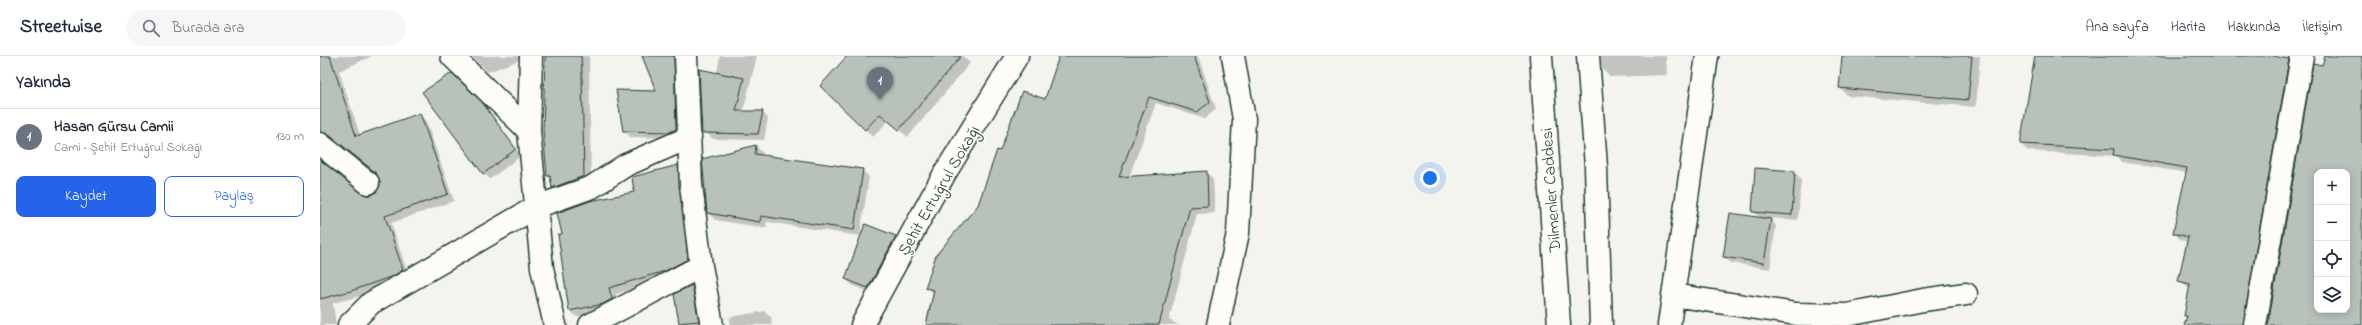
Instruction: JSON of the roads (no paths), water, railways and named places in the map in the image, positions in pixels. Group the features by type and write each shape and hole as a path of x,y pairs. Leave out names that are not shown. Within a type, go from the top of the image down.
{"street":[{"path":"452,56 529,131"},
{"path":"531,56 529,131 542,268 555,325"},
{"path":"686,56 691,185 701,266 712,325"},
{"name":"Şehit Ertuğrul Sokağı","path":"862,325 945,173 1017,56"},
{"path":"1218,325 1238,233 1239,218 1244,119 1233,56"},
{"name":"Dilmenler Caddesi","path":"1541,56 1560,325"},
{"path":"1588,56 1596,167 1601,325"},
{"path":"1669,325 1708,56"},
{"path":"2256,325 2302,56"},
{"path":"349,325 371,303 536,207 592,187 626,165 690,137"},
{"path":"320,144 368,183"},
{"path":"590,325 701,266"},
{"path":"1674,296 1796,314 1847,315 1923,300 1966,294"}],"place":[{"name":"Hasan Gürsu Camii","path":"880,100"}]}
